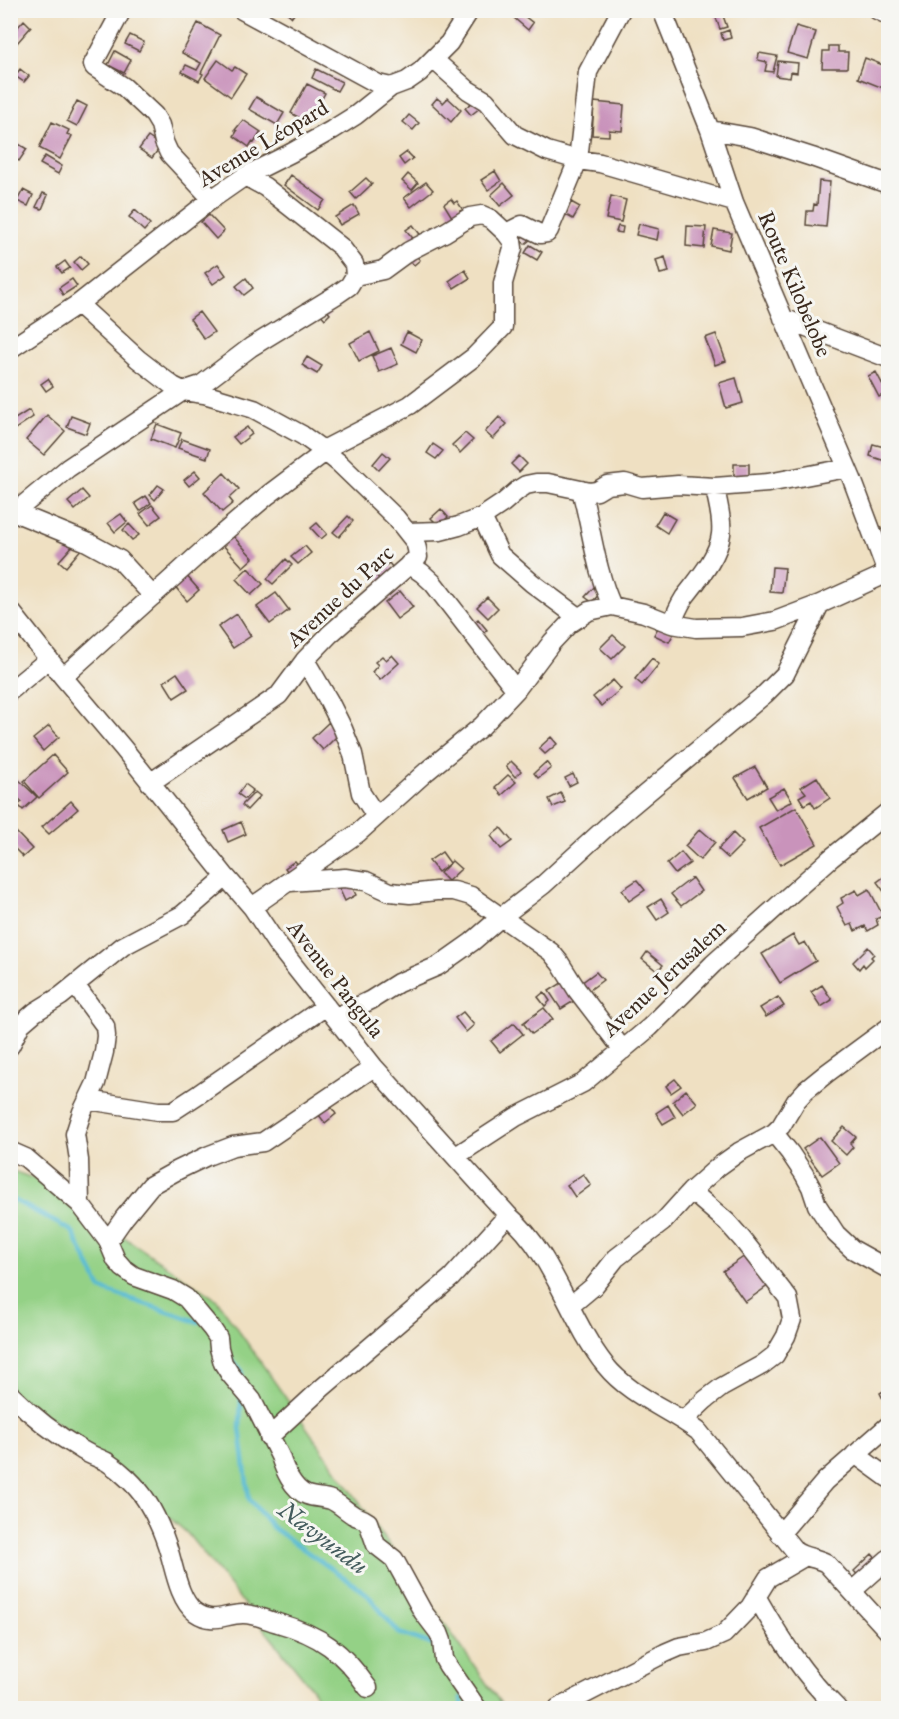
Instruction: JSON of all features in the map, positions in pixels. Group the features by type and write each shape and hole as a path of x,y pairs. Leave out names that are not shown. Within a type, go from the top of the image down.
{"street":[{"path":"122,10 93,64 94,67 124,87 154,115 160,125 169,153 212,199"},
{"path":"242,10 378,84 391,87"},
{"name":"Avenue Léopard","path":"10,349 78,304 212,199 245,176 348,120 391,87 407,81 420,72 449,43 470,10"},
{"path":"506,233 522,225 540,234 547,233 578,160 588,72 621,10"},
{"name":"Route Kilobelobe","path":"662,10 710,130 734,202 847,468 888,574"},
{"path":"876,10 888,15"},
{"path":"433,60 468,90 486,101 515,135 547,151 578,160 600,163 734,202"},
{"path":"710,130 750,137 888,184"},
{"path":"153,596 120,560 87,543 12,514 68,468 183,391 201,385 251,347 349,286 355,276 354,264 341,247 265,187 245,176"},
{"path":"63,677 227,530 324,451 410,405 474,357 503,327 503,283 513,248 512,241 491,219 482,215 470,218 409,251 383,270 355,276"},
{"name":"Avenue du Parc","path":"78,304 167,383 183,391 196,392 254,409 302,435 324,451 396,518 417,549 418,557 330,634 305,660 279,695 150,783"},
{"path":"783,318 888,358"},
{"path":"407,532 448,530 482,517 526,485 536,483 597,491 607,485 625,483 642,488 678,485 715,487 768,483 847,468"},
{"path":"672,624 683,600 703,572 721,536 721,521 715,487"},
{"path":"581,490 588,514 598,571 612,606"},
{"path":"482,517 500,555 532,583 579,618"},
{"path":"409,564 433,583 516,690"},
{"path":"252,907 358,833 427,771 482,726 516,690 552,642 569,624 589,611 612,606 644,613 672,624 696,628 742,627 775,621 888,574"},
{"path":"88,1100 148,1110 173,1111 331,1012 371,1000 398,983 438,966 543,885 620,815 765,694 785,674 820,604"},
{"name":"Avenue Pangula","path":"10,610 226,878 252,907 276,943 374,1066 517,1223 534,1245 596,1353 617,1379 651,1403 684,1420"},
{"path":"10,691 49,659"},
{"path":"305,660 344,729 353,754 361,793 376,816"},
{"name":"Avenue Jerusalem","path":"456,1156 516,1117 584,1083 650,1027 713,964 831,858 888,812"},
{"path":"10,1046 21,1024 35,1012 61,996 123,946 182,915 226,878"},
{"path":"288,882 345,878 366,881 390,892 410,894 454,891 471,896 551,952 622,1050"},
{"path":"75,985 105,1026 104,1052 96,1083 75,1134 79,1160 80,1204"},
{"path":"570,1306 594,1286 616,1258 663,1222 691,1191 725,1162 774,1133 806,1090 888,1028"},
{"path":"108,1241 151,1185 207,1156 233,1146 263,1142 374,1066"},
{"path":"774,1133 804,1174 817,1205 836,1234 852,1249 888,1269"},
{"path":"10,1151 26,1158 80,1204 108,1241 116,1260 123,1268 134,1276 173,1290 186,1298 212,1329 218,1338 223,1363 252,1400 283,1466 300,1490 307,1495 333,1501 368,1522 376,1545 393,1560 423,1612 439,1633 444,1659 477,1708"},
{"path":"691,1191 727,1222 742,1239 788,1298 792,1319 786,1336 775,1355 754,1370 722,1387 684,1420 698,1431 795,1551 804,1557 819,1559 826,1563 888,1631"},
{"path":"269,1437 322,1388 451,1278 508,1215"},
{"path":"10,1394 59,1435 83,1451 115,1467 146,1499 159,1524 182,1595 195,1611 212,1619 251,1614 306,1632 329,1645 345,1658 368,1688"},
{"path":"780,1534 825,1481 888,1426"},
{"path":"855,1454 888,1478"},
{"path":"558,1708 665,1653 679,1647 716,1639 738,1620 768,1578 804,1557"},
{"path":"852,1591 888,1559"},
{"path":"756,1596 799,1665 837,1708"}],"green space":[{"path":"10,1170 41,1181 217,1300 504,1708 323,1708 313,1690 187,1533 69,1431 11,1392"}],"building":[{"path":"284,10 297,10 292,17"},
{"path":"519,12 533,23 528,30 514,18"},
{"path":"722,13 727,27 720,29 715,15"},
{"path":"24,20 31,27 17,43 10,36"},
{"path":"198,23 220,35 199,81 182,72 186,65 197,70 201,63 182,53"},
{"path":"796,26 816,32 808,59 787,53"},
{"path":"729,30 731,38 723,40 721,33"},
{"path":"130,35 144,42 139,51 125,44"},
{"path":"829,46 838,46 838,52 848,52 847,68 822,68 823,51 829,51"},
{"path":"115,51 131,60 124,73 108,65"},
{"path":"759,53 777,56 773,72 765,71 767,62 758,60"},
{"path":"865,58 888,67 888,90 858,78"},
{"path":"218,60 232,70 235,67 246,74 231,97 205,78"},
{"path":"778,61 798,63 797,73 791,72 790,78 776,76"},
{"path":"20,69 29,76 24,82 15,76"},
{"path":"316,69 342,82 337,91 312,78"},
{"path":"307,84 325,93 308,123 291,113"},
{"path":"256,97 284,113 277,125 249,109"},
{"path":"479,97 485,104 471,115 465,108"},
{"path":"437,98 443,103 448,98 461,110 451,122 432,104"},
{"path":"77,101 87,106 77,126 67,121"},
{"path":"594,102 624,105 622,131 609,130 609,136 592,135"},
{"path":"409,115 419,123 413,130 403,122"},
{"path":"243,120 261,132 249,147 234,136 237,131 235,130"},
{"path":"52,122 69,130 67,134 72,136 60,159 39,148"},
{"path":"148,137 161,146 152,158 139,149"},
{"path":"10,139 27,149 19,161 10,155"},
{"path":"407,152 413,158 404,165 399,158"},
{"path":"45,156 62,166 58,174 40,164"},
{"path":"495,171 501,181 488,190 481,180"},
{"path":"408,174 418,183 412,190 402,181"},
{"path":"291,175 325,200 318,210 284,185"},
{"path":"366,178 372,184 356,199 350,192"},
{"path":"819,181 830,182 826,227 806,225 807,211 813,211 814,204 817,205"},
{"path":"426,182 433,190 411,207 404,198"},
{"path":"504,183 514,195 500,206 491,195"},
{"path":"23,190 33,195 28,206 17,201"},
{"path":"43,193 48,195 42,209 36,207"},
{"path":"611,196 626,200 621,222 606,219"},
{"path":"451,199 454,203 457,201 463,210 460,211 463,217 455,222 444,204"},
{"path":"571,202 580,207 573,219 564,214"},
{"path":"354,205 359,214 340,225 335,217"},
{"path":"135,210 150,224 144,231 129,217"},
{"path":"209,215 224,231 216,239 201,222"},
{"path":"639,224 659,229 657,240 636,235"},
{"path":"413,225 422,237 416,242 406,230"},
{"path":"618,226 623,227 622,233 616,232"},
{"path":"687,226 706,227 704,248 686,246"},
{"path":"531,230 536,235 525,244 520,239"},
{"path":"714,230 732,233 729,250 711,246"},
{"path":"530,245 542,252 537,260 525,253"},
{"path":"414,253 420,260 414,265 408,259"},
{"path":"81,256 88,264 81,270 74,262"},
{"path":"665,257 669,272 660,274 656,260"},
{"path":"12,261 18,267 10,274 10,262"},
{"path":"65,261 70,268 62,273 57,267"},
{"path":"218,264 226,275 213,284 205,273"},
{"path":"465,270 470,278 454,288 449,281"},
{"path":"246,278 253,288 244,295 236,286"},
{"path":"72,279 77,286 63,295 59,288"},
{"path":"325,308 330,314 325,319 319,312"},
{"path":"199,312 214,332 204,339 190,319"},
{"path":"370,332 379,351 359,361 350,343"},
{"path":"407,332 422,340 416,352 401,344"},
{"path":"716,334 726,361 715,365 705,338"},
{"path":"391,348 398,364 379,372 372,356"},
{"path":"307,357 322,366 317,374 302,365"},
{"path":"876,372 887,393 879,397 868,376"},
{"path":"736,378 743,403 726,408 719,383"},
{"path":"48,379 53,386 46,391 41,384"},
{"path":"29,410 33,417 12,431 10,422"},
{"path":"47,415 65,431 44,455 26,440"},
{"path":"71,416 90,423 86,434 67,427"},
{"path":"499,417 507,424 493,439 485,432"},
{"path":"157,424 181,433 175,448 151,439"},
{"path":"247,427 252,434 239,444 233,437"},
{"path":"465,433 473,440 460,453 452,445"},
{"path":"182,439 210,449 207,458 178,448"},
{"path":"433,444 443,451 436,459 427,453"},
{"path":"873,444 888,448 888,462 870,456"},
{"path":"383,452 390,458 379,470 373,464"},
{"path":"519,456 527,464 519,472 511,464"},
{"path":"734,464 749,464 749,481 734,481"},
{"path":"195,471 200,477 189,486 184,480"},
{"path":"224,473 239,489 229,498 233,503 222,512 204,492"},
{"path":"158,485 164,489 155,500 150,495"},
{"path":"82,490 89,498 75,510 68,502"},
{"path":"146,496 151,503 140,511 135,503"},
{"path":"152,505 161,516 149,525 140,514"},
{"path":"441,509 448,517 439,526 431,518"},
{"path":"663,512 675,519 667,533 655,525"},
{"path":"121,514 127,522 115,532 108,523"},
{"path":"348,516 353,521 339,537 333,532"},
{"path":"317,523 327,534 321,539 311,528"},
{"path":"129,524 139,535 132,540 123,530"},
{"path":"232,535 253,558 243,567 222,544"},
{"path":"76,542 83,547 66,567 59,561"},
{"path":"305,546 311,553 298,564 291,557"},
{"path":"286,559 292,565 273,584 267,579"},
{"path":"389,563 396,572 382,582 375,574"},
{"path":"772,567 785,568 782,593 770,592"},
{"path":"248,568 263,584 251,595 236,579"},
{"path":"185,574 199,590 187,601 173,584"},
{"path":"597,584 604,589 592,602 585,597"},
{"path":"400,591 413,607 397,619 385,603"},
{"path":"276,593 289,610 270,624 257,607"},
{"path":"487,597 498,608 488,618 477,607"},
{"path":"237,614 251,636 233,648 218,627"},
{"path":"478,619 487,630 477,639 468,627"},
{"path":"659,626 674,633 669,642 654,635"},
{"path":"613,635 625,646 612,659 600,648"},
{"path":"392,655 399,663 380,680 372,672 378,665 375,662 382,656 386,660"},
{"path":"652,658 659,664 642,685 635,679"},
{"path":"177,673 188,689 174,698 164,682"},
{"path":"613,680 621,689 601,706 593,697"},
{"path":"329,722 340,733 323,750 312,738"},
{"path":"49,726 59,737 43,751 33,739"},
{"path":"551,737 557,744 545,754 539,748"},
{"path":"53,755 68,772 39,798 24,781"},
{"path":"511,761 521,771 515,777 506,766"},
{"path":"546,762 551,768 538,778 534,773"},
{"path":"755,767 767,787 748,798 735,778"},
{"path":"573,774 577,782 569,786 565,778"},
{"path":"508,775 516,782 502,795 495,787"},
{"path":"817,777 830,798 815,808 811,801 804,805 799,797 806,793 801,787"},
{"path":"18,779 37,797 23,810 18,805 22,802 10,790 10,786"},
{"path":"245,784 253,790 245,799 238,794"},
{"path":"784,788 792,801 776,810 768,797"},
{"path":"255,792 260,796 247,810 242,805"},
{"path":"561,793 565,802 553,807 549,799"},
{"path":"71,801 78,809 49,834 42,827"},
{"path":"796,807 817,844 780,865 759,828"},
{"path":"241,822 246,834 228,842 223,830"},
{"path":"501,828 512,841 501,849 491,836"},
{"path":"700,829 715,842 700,860 685,846"},
{"path":"15,831 32,849 23,857 10,844 10,836"},
{"path":"733,833 743,843 728,858 718,849"},
{"path":"442,852 450,863 438,872 429,861"},
{"path":"681,852 690,863 675,874 667,864"},
{"path":"295,861 301,868 290,875 285,868"},
{"path":"452,861 461,869 448,881 440,873"},
{"path":"888,874 888,897 877,882"},
{"path":"692,878 701,891 681,906 671,894"},
{"path":"637,880 645,890 629,901 622,890"},
{"path":"349,881 356,895 345,901 338,886"},
{"path":"869,889 883,916 876,919 878,925 868,931 865,926 855,931 852,924 847,926 837,907 843,903 841,898 856,890 859,895"},
{"path":"661,899 669,912 657,920 648,907"},
{"path":"793,935 799,945 805,942 816,961 780,983 762,954"},
{"path":"868,947 874,954 871,957 873,959 865,967 863,964 859,969 853,962"},
{"path":"647,952 663,965 657,971 642,959"},
{"path":"596,972 603,980 583,995 577,986"},
{"path":"568,979 579,998 561,1009 549,991"},
{"path":"822,985 832,1000 821,1007 811,992"},
{"path":"544,992 550,1001 545,1006 538,997"},
{"path":"778,997 784,1006 766,1017 760,1008"},
{"path":"544,1008 553,1019 532,1034 523,1023"},
{"path":"463,1012 474,1025 466,1032 455,1018"},
{"path":"514,1023 523,1034 500,1052 491,1041"},
{"path":"675,1079 681,1086 671,1093 666,1086"},
{"path":"686,1090 697,1103 683,1114 673,1101"},
{"path":"327,1101 336,1114 325,1123 315,1110"},
{"path":"668,1105 675,1117 663,1124 656,1113"},
{"path":"844,1127 856,1137 850,1144 853,1147 846,1155 831,1141"},
{"path":"820,1137 839,1163 822,1175 803,1149"},
{"path":"583,1174 591,1185 575,1197 567,1185"},
{"path":"748,1254 769,1285 745,1302 723,1271"},
{"path":"888,1388 888,1401 887,1397 883,1399 880,1393"},
{"path":"872,1554 879,1562 861,1579 854,1571"}],"waterway":[{"name":"Navyundu","path":"10,1204 12,1199 72,1231 101,1289 198,1322"},
{"name":"Navyundu","path":"227,1354 242,1371 241,1379"},
{"name":"Navyundu","path":"241,1397 240,1428 249,1499 273,1528 366,1593 399,1633 437,1646"},
{"name":"Navyundu","path":"461,1698 463,1708"}]}
